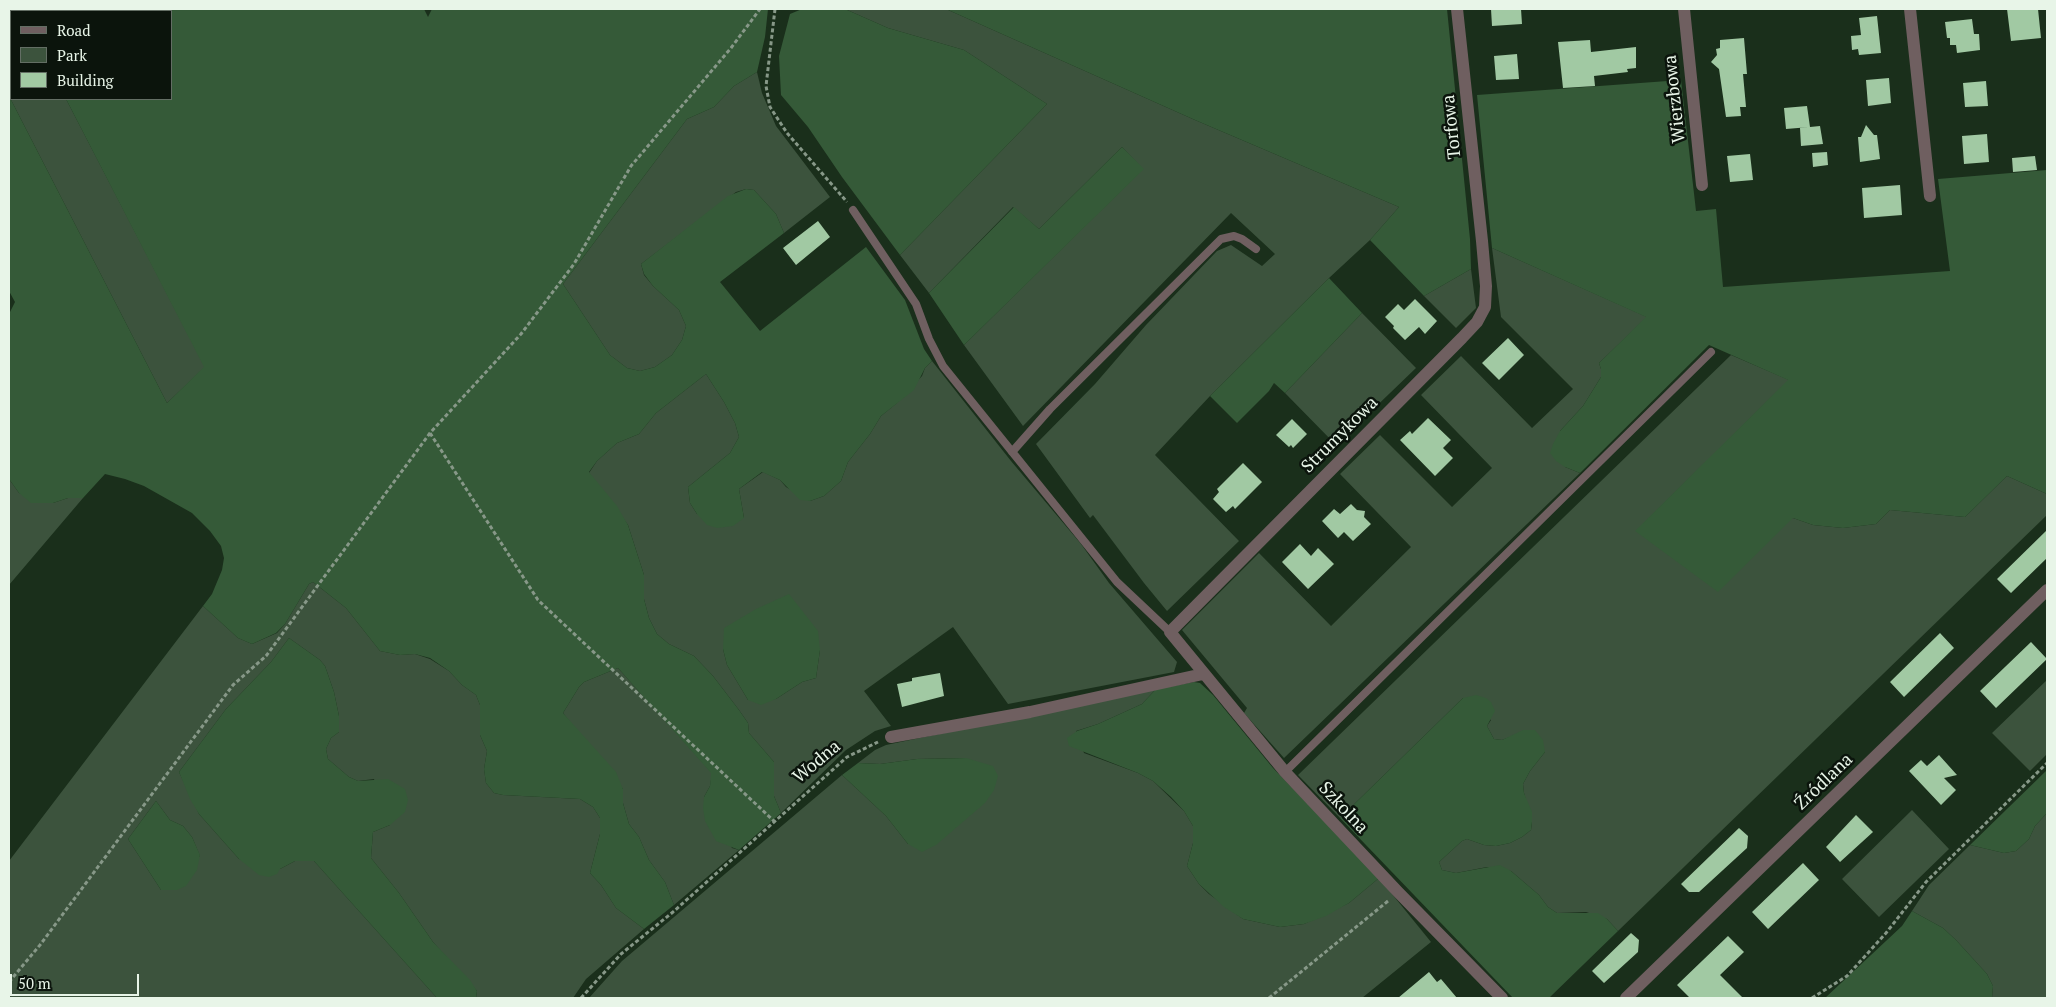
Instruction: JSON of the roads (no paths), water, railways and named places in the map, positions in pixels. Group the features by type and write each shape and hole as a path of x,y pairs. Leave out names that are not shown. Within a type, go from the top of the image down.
{"street":[{"name":"Torfowa","path":"1457,9 1482,241"},
{"name":"Wierzbowa","path":"1684,9 1702,185"},
{"path":"1910,9 1930,196"},
{"name":"Strumykowa","path":"1170,632 1477,322 1485,307 1486,286 1482,241"},
{"name":"Źródlana","path":"1626,998 2047,590"},
{"name":"Szkolna","path":"1170,632 1285,772 1398,892 1502,998"},
{"path":"891,737 1030,712 1204,674"}],"lane":[{"path":"853,210 916,304 929,339 944,366 1117,582 1170,632"},
{"path":"1012,452 1050,409 1221,239 1234,236 1256,249"},
{"path":"1285,772 1711,352"}]}
